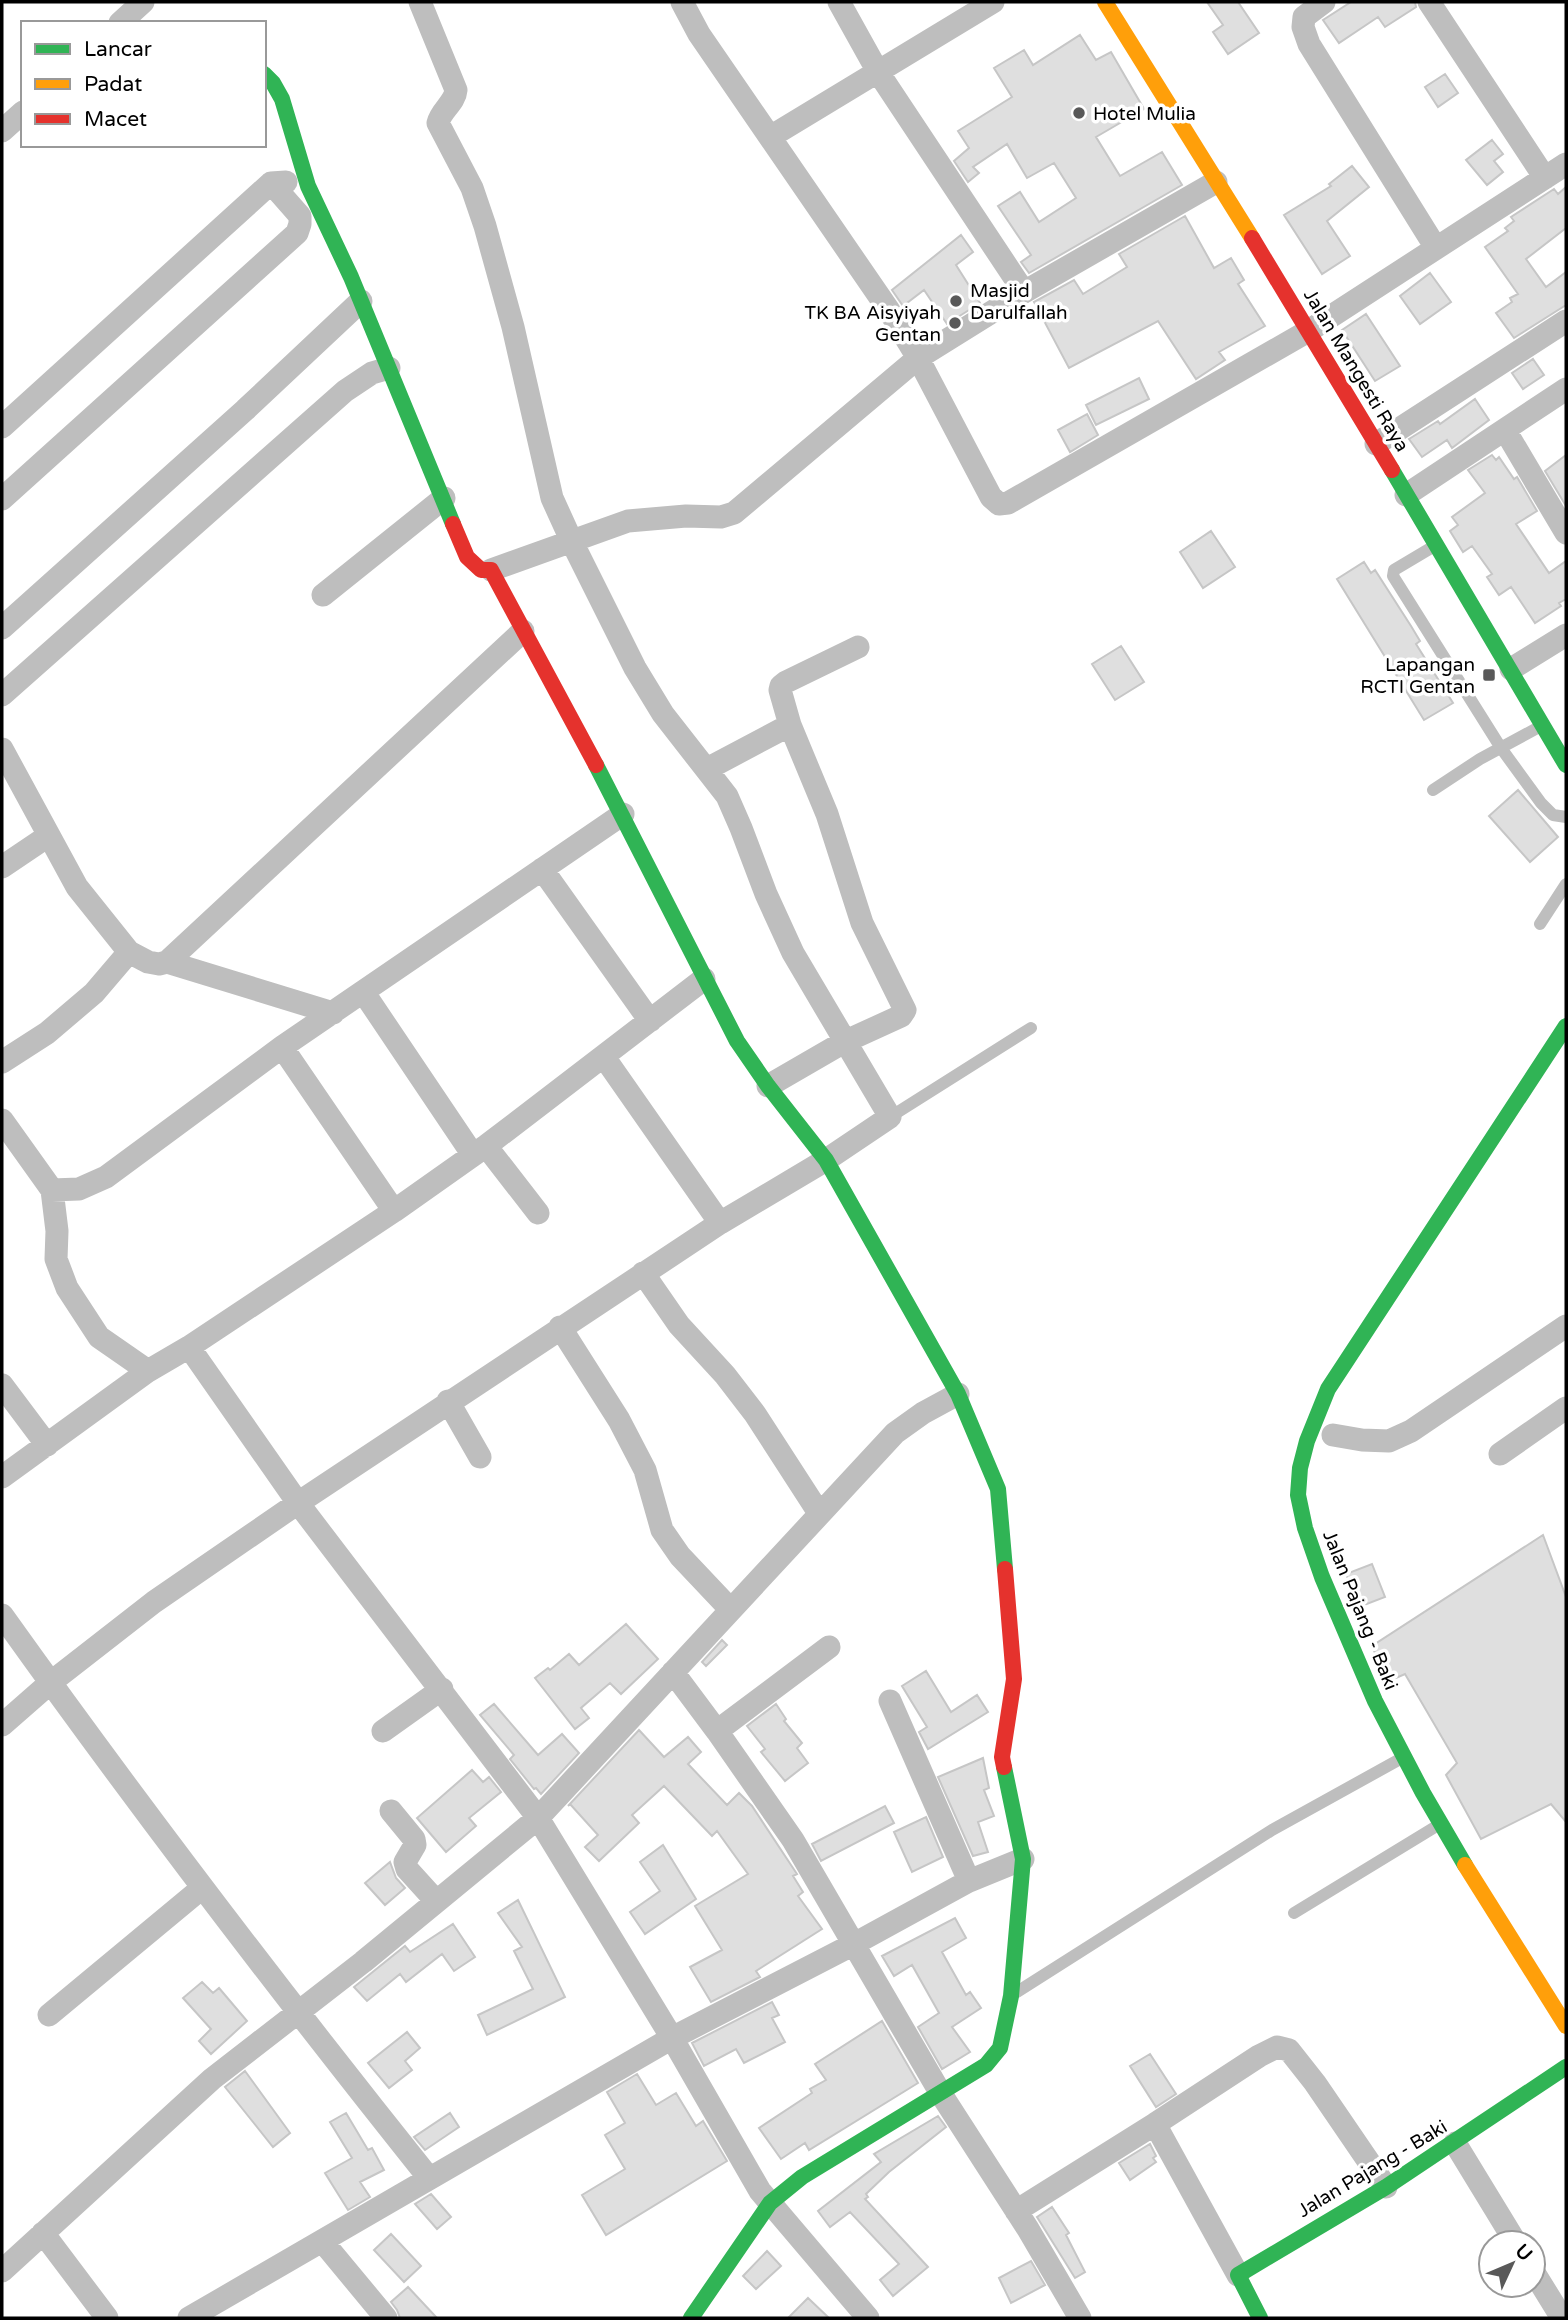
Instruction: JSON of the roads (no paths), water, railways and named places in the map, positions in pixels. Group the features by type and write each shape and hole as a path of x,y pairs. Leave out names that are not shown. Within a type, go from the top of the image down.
{"street":[{"path":"122,21 143,2"},
{"path":"2,1725 50,1683 154,1602 298,1503 643,1273 826,1160 890,1117 793,953 765,894 727,796 663,713 635,668 552,498 513,327 485,226 472,188 438,123 440,115 455,96 454,85 420,2"},
{"path":"682,2 699,34 918,358 991,497 996,503 1003,505 1310,330 1566,164"},
{"path":"839,2 878,72 1024,292"},
{"path":"770,137 993,2"},
{"name":"Jalan Mangesti Raya","path":"1105,2 1310,330 1566,765"},
{"path":"1324,2 1304,17 1303,27 1309,44 1436,248"},
{"path":"1429,2 1545,178"},
{"path":"266,76 282,99 306,180 361,301 467,557 481,570 491,570 628,521 686,516 714,517 734,513 918,358 1024,292 1216,182"},
{"path":"2,131 21,113"},
{"path":"2,427 271,183 306,180"},
{"path":"2,499 297,233 300,216 271,183"},
{"path":"2,628 361,301"},
{"path":"1376,444 1566,321"},
{"path":"2,695 345,391 372,373 389,368"},
{"path":"1406,495 1566,390"},
{"path":"1505,430 1560,508 1566,533"},
{"path":"323,595 444,498"},
{"path":"491,570 623,814 737,1041 768,1086 826,1160 958,1394 999,1489 1014,1679 1002,1757 1023,1859 1011,1996 1000,2048 986,2065 941,2094 765,2197 691,2318"},
{"path":"167,962 523,631"},
{"path":"1511,669 1566,635"},
{"path":"768,1086 844,1042 901,1016 905,1010 862,923 827,814 790,725 779,690 781,686 858,647"},
{"path":"707,769 790,725"},
{"path":"2,749 77,887 129,952 153,963 167,962 333,1013"},
{"path":"52,1191 79,1189 106,1177 282,1047 623,814"},
{"path":"2,867 48,836"},
{"path":"542,869 650,1021"},
{"path":"2,1062 47,1033 94,993 129,952"},
{"path":"2,1477 148,1371 394,1211 480,1151 704,979"},
{"path":"364,993 480,1151 538,1213"},
{"name":"Jalan Pajang - Baki","path":"1566,1026 1328,1389 1308,1436 1298,1478 1303,1523 1313,1554 1379,1710 1440,1824 1566,2026"},
{"path":"282,1047 394,1211"},
{"path":"604,1057 720,1223"},
{"path":"2,1120 52,1191 57,1231 56,1259 67,1287 99,1337 148,1371"},
{"path":"643,1273 679,1325 725,1375 755,1414 819,1513"},
{"path":"1333,1435 1389,1441 1412,1431 1566,1326"},
{"path":"561,1327 619,1420 645,1470 662,1530 680,1556 731,1610"},
{"path":"188,1347 298,1503 538,1818 765,2197 868,2318"},
{"path":"2,1385 47,1445"},
{"path":"2,2271 212,2078 538,1818 895,1433 922,1413 958,1394"},
{"path":"448,1401 480,1457"},
{"path":"1500,1454 1566,1408"},
{"path":"2,1615 202,1888 429,2178"},
{"path":"717,1731 830,1647"},
{"path":"673,1672 793,1840 941,2094 1080,2318"},
{"path":"383,1731 442,1689"},
{"path":"890,1701 969,1881"},
{"path":"391,1811 414,1839 415,1845 405,1862 407,1869 436,1901"},
{"path":"189,2318 672,2038 969,1881 1023,1859"},
{"path":"49,2015 202,1888"},
{"path":"1016,2211 1259,2056 1277,2048 1289,2050 1309,2075 1386,2187"},
{"name":"Jalan Pajang - Baki","path":"1238,2275 1386,2187 1566,2067"},
{"path":"1155,2124 1259,2318"},
{"path":"1455,2143 1507,2229"},
{"path":"43,2233 107,2318"},
{"path":"323,2242 386,2318"},
{"path":"1547,2294 1562,2318"}],"lane":[{"path":"1436,545 1394,570 1393,576 1501,748 1553,816 1566,817"},
{"path":"1433,790 1543,725"},
{"path":"1540,924 1566,884"},
{"path":"890,1117 1031,1028"},
{"path":"1011,1996 1272,1830 1404,1757"},
{"path":"1294,1913 1440,1824"}],"place":[{"name":"Hotel Mulia","path":"1079,113"},
{"name":"Masjid Darulfallah","path":"956,301"},
{"name":"TK BA Aisyiyah Gentan","path":"955,323"},
{"name":"Lapangan RCTI Gentan","path":"1489,675"}]}
